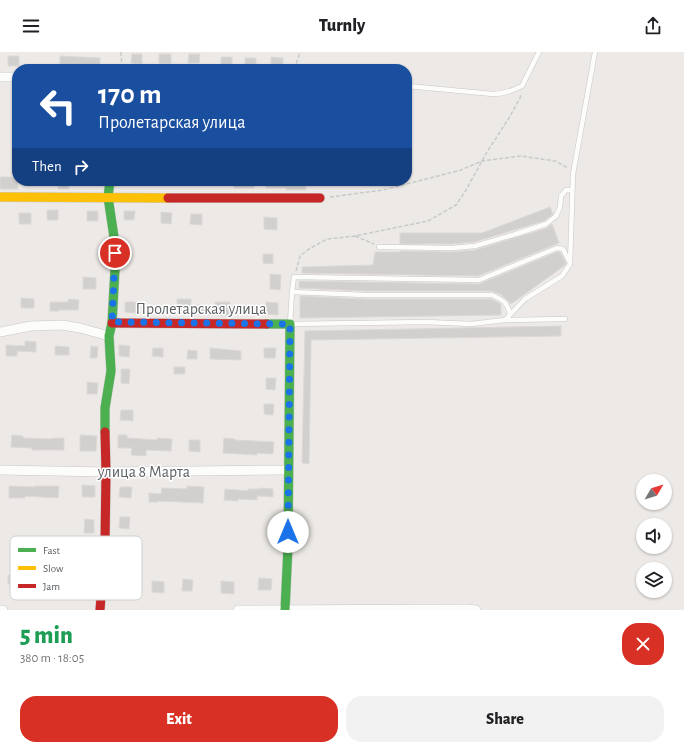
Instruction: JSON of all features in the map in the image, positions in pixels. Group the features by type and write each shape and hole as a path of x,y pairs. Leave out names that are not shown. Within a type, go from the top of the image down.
{"street":[{"path":"0,76 12,77"},
{"path":"105,536 105,408 111,371 109,336 112,322 115,253 108,197 109,186"},
{"path":"0,197 320,198"},
{"name":"Пролетарская улица","path":"112,322 290,324"},
{"path":"285,610 288,547 290,324"},
{"path":"0,332 31,326 62,325 109,336"},
{"name":"улица 8 Марта","path":"0,470 106,472 288,470"},
{"path":"100,610 101,600"},
{"path":"238,610 476,610"}],"lane":[{"path":"412,86 494,94 510,92 522,86 539,52"},
{"path":"505,320 524,299 562,276 570,264 573,171 594,52"},
{"path":"379,247 452,248 475,246 546,224 556,216 560,207 561,196 566,190 572,190"},
{"path":"565,319 505,320 471,324 426,322 290,324 294,277 479,280 557,248 563,249 570,264"},
{"path":"292,292 366,295 492,295 504,300 510,314"}],"path":[{"path":"121,52 122,64"},
{"path":"295,64 299,52"},
{"path":"294,277 300,256 309,249 327,240 355,236 428,221 456,205 509,118 520,98 522,86"},
{"path":"412,183 461,170 482,161 521,156 555,161 573,171"},
{"path":"320,198 383,190 399,186"},
{"path":"355,236 379,247"}],"building":[{"path":"132,54 142,54 142,64 131,63"},
{"path":"159,54 171,54 171,64 159,63"},
{"path":"189,54 200,54 199,63 188,63"},
{"path":"8,56 19,56 19,64 12,64 12,66 8,66"},
{"path":"60,56 100,58 100,64 60,64"},
{"path":"221,57 232,57 232,64 221,64"},
{"path":"271,57 283,58 283,64 271,64"},
{"path":"245,58 256,58 256,64 245,64"},
{"path":"0,177 12,177 12,186 18,186 18,189 0,189"},
{"path":"58,186 69,186 69,189 58,189"},
{"path":"234,186 254,186 254,188 234,188"},
{"path":"266,186 306,186 306,190 286,190 286,188 266,188"},
{"path":"550,207 553,214 544,221 474,242 452,244 400,244 400,233 482,233"},
{"path":"47,210 58,210 58,220 47,220"},
{"path":"87,211 98,211 98,221 87,221"},
{"path":"124,211 135,211 134,220 124,220"},
{"path":"161,212 172,213 171,224 161,223"},
{"path":"19,213 31,213 31,224 19,224"},
{"path":"191,214 202,214 202,225 190,224"},
{"path":"264,217 277,218 277,230 264,229"},
{"path":"552,224 559,243 478,276 302,273 302,267 373,265 375,252 452,252 475,250 547,228"},
{"path":"560,252 566,263 564,266 511,304 500,294 492,291 365,291 299,288 299,281 479,284"},
{"path":"263,254 273,254 273,264 263,263"},
{"path":"270,274 281,275 280,290 270,289"},
{"path":"83,277 96,278 96,289 83,289"},
{"path":"300,296 365,299 491,299 501,304 501,315 300,318"},
{"path":"21,298 34,299 34,308 21,308"},
{"path":"68,299 79,300 78,310 50,311 50,302 68,302"},
{"path":"177,299 191,299 191,305 215,306 215,302 230,302 230,316 199,315 200,312 177,312"},
{"path":"125,302 138,302 137,313 125,312"},
{"path":"266,302 278,303 278,315 266,314"},
{"path":"561,326 561,336 311,340 309,464 302,463 305,331"},
{"path":"25,341 36,342 36,352 17,351 17,356 6,356 6,345 25,346"},
{"path":"119,345 130,346 129,357 119,356"},
{"path":"55,346 69,347 69,355 55,355"},
{"path":"91,346 98,347 97,358 90,358"},
{"path":"153,348 163,348 163,357 152,356"},
{"path":"210,348 241,351 241,360 210,359"},
{"path":"264,348 276,348 275,358 264,358"},
{"path":"188,350 197,351 197,359 187,359"},
{"path":"174,367 185,367 185,374 174,374"},
{"path":"121,369 130,369 129,384 121,383"},
{"path":"266,378 276,378 275,390 266,389"},
{"path":"87,382 98,383 97,394 87,394"},
{"path":"264,404 274,404 273,415 264,414"},
{"path":"121,410 133,410 133,421 120,420"},
{"path":"12,435 23,436 23,438 64,438 64,450 32,450 32,448 11,447"},
{"path":"80,435 97,436 96,451 80,451"},
{"path":"118,435 127,435 127,438 157,440 157,438 172,439 171,451 146,450 146,456 131,455 132,448 118,448"},
{"path":"224,438 274,442 273,454 257,453 257,455 223,453"},
{"path":"189,440 200,440 200,452 189,451"},
{"path":"82,485 95,486 95,497 82,497"},
{"path":"9,486 59,486 58,498 25,496 25,498 9,498"},
{"path":"187,486 204,487 203,503 149,502 149,493 161,494 162,488 187,489"},
{"path":"120,487 132,487 131,498 119,497"},
{"path":"225,489 248,491 248,489 273,489 273,497 257,496 257,500 224,500"},
{"path":"120,517 130,517 129,529 119,528"},
{"path":"85,519 94,520 94,533 84,533"},
{"path":"8,575 10,575 10,584 8,584"},
{"path":"259,578 272,579 271,590 258,590"},
{"path":"183,579 193,580 192,591 182,591"},
{"path":"152,581 164,582 164,593 152,592"},
{"path":"221,581 234,582 234,594 221,593"}],"traffic: fast":[{"path":"105,432 105,408 111,371 109,336 112,323 115,269 114,237 108,197 109,186"},
{"path":"267,324 290,324 288,547 285,610"}],"traffic: slow":[{"path":"0,197 168,198"}],"traffic: jam":[{"path":"168,198 320,198"},
{"path":"112,323 267,324"},
{"path":"105,432 105,536"},
{"path":"100,610 101,600"}],"route":[{"path":"115,253 112,322 290,324 288,532"}]}
